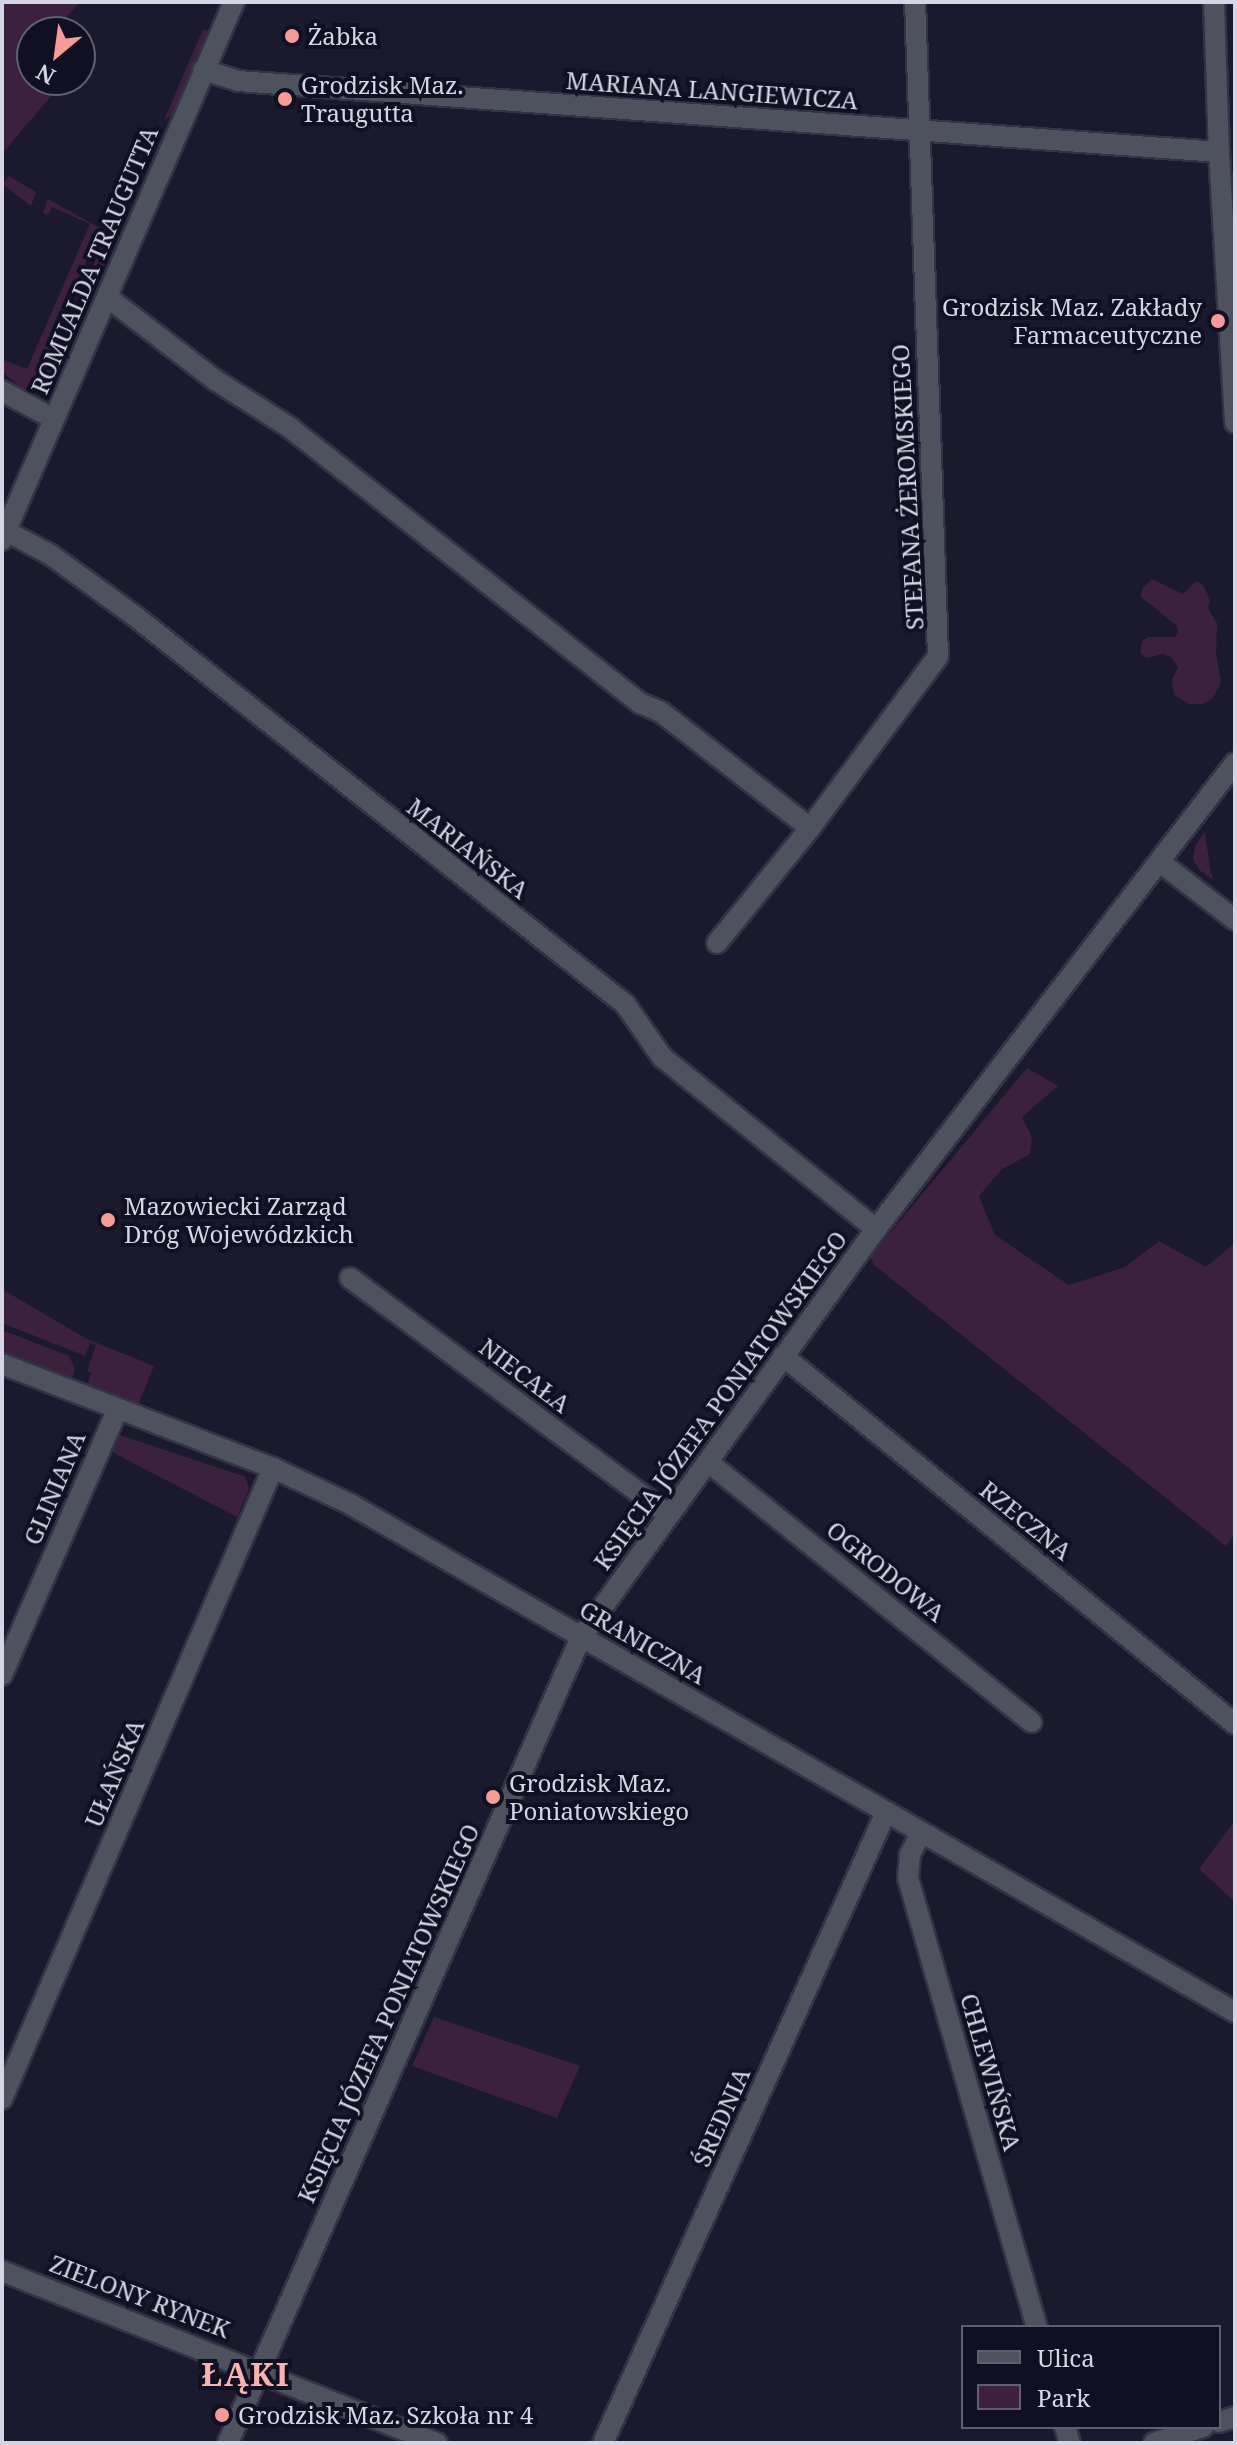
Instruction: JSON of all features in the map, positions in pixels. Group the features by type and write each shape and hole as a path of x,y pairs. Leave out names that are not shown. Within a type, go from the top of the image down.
{"street":[{"name":"ROMUALDA TRAUGUTTA","path":"4,535 234,2"},
{"name":"STEFANA ŻEROMSKIEGO","path":"717,943 810,828 938,656 915,2"},
{"path":"1214,2 1219,152 1235,423"},
{"name":"MARIANA LANGIEWICZA","path":"203,70 238,81 1219,152"},
{"path":"107,297 215,380 289,427 640,703 661,712 810,828"},
{"path":"2,391 54,419"},
{"name":"MARIAŃSKA","path":"4,535 51,555 136,617 625,1004 662,1057 876,1229"},
{"name":"KSIĘCIA JÓZEFA PONIATOWSKIEGO","path":"228,2443 581,1637 876,1229 1235,763"},
{"path":"1160,862 1235,920"},
{"name":"NIECAŁA","path":"350,1278 669,1515"},
{"name":"RZECZNA","path":"783,1356 1235,1724"},
{"name":"GRANICZNA","path":"2,1364 273,1468 350,1504 1235,2012"},
{"name":"GLINIANA","path":"2,1675 117,1410"},
{"name":"OGRODOWA","path":"708,1462 1031,1722"},
{"name":"UŁAŃSKA","path":"2,2099 273,1468"},
{"name":"ŚREDNIA","path":"603,2443 886,1812"},
{"name":"CHLEWIŃSKA","path":"921,1833 910,1855 908,1878 1036,2325"},
{"name":"ZIELONY RYNEK","path":"2,2271 260,2370 437,2443"},
{"path":"1154,2443 1197,2429"}],"green space":[{"path":"2,2 80,2 67,16 16,16 16,96 51,96 2,154"},
{"path":"203,29 208,31 172,116 164,120"},
{"path":"9,176 36,192 31,206 3,184"},
{"path":"48,199 100,228 32,389 26,391 2,372 2,359 27,369 90,224 52,207 48,215 43,213"},
{"path":"119,224 121,230 49,390 41,386 107,233 114,232"},
{"path":"1152,579 1183,594 1196,581 1203,585 1210,600 1208,609 1217,623 1216,652 1221,683 1212,699 1203,704 1189,704 1174,695 1172,680 1178,667 1171,657 1163,654 1146,658 1140,653 1142,641 1148,637 1175,637 1178,632 1177,626 1140,596"},
{"path":"1205,831 1214,880 1199,870 1193,859 1195,846"},
{"path":"1027,1068 1058,1086 1022,1117 1032,1137 1030,1154 1002,1169 979,1196 995,1235 1069,1285 1125,1267 1159,1241 1206,1267 1235,1243 1235,1534 1226,1546 874,1265 870,1257"},
{"path":"2,1289 87,1339 154,1366 138,1405 87,1385 91,1373 87,1371 96,1345 90,1343 85,1356 2,1323"},
{"path":"2,1330 69,1356 75,1369 71,1380 2,1353"},
{"path":"120,1435 246,1477 249,1489 237,1517 112,1452"},
{"path":"1235,1820 1235,1902 1199,1869"},
{"path":"434,2017 580,2066 557,2118 412,2066"}],"place":[{"name":"Żabka","path":"292,36"},
{"name":"Grodzisk Maz. Traugutta","path":"285,99"},
{"name":"Grodzisk Maz. Zakłady Farmaceutyczne","path":"1218,321"},
{"name":"Mazowiecki Zarząd Dróg Wojewódzkich","path":"108,1220"},
{"name":"Grodzisk Maz. Poniatowskiego","path":"493,1797"},
{"name":"Grodzisk Maz. Szkoła nr 4","path":"222,2415"}],"district":[{"name":"ŁĄKI","path":"246,2374"}]}
